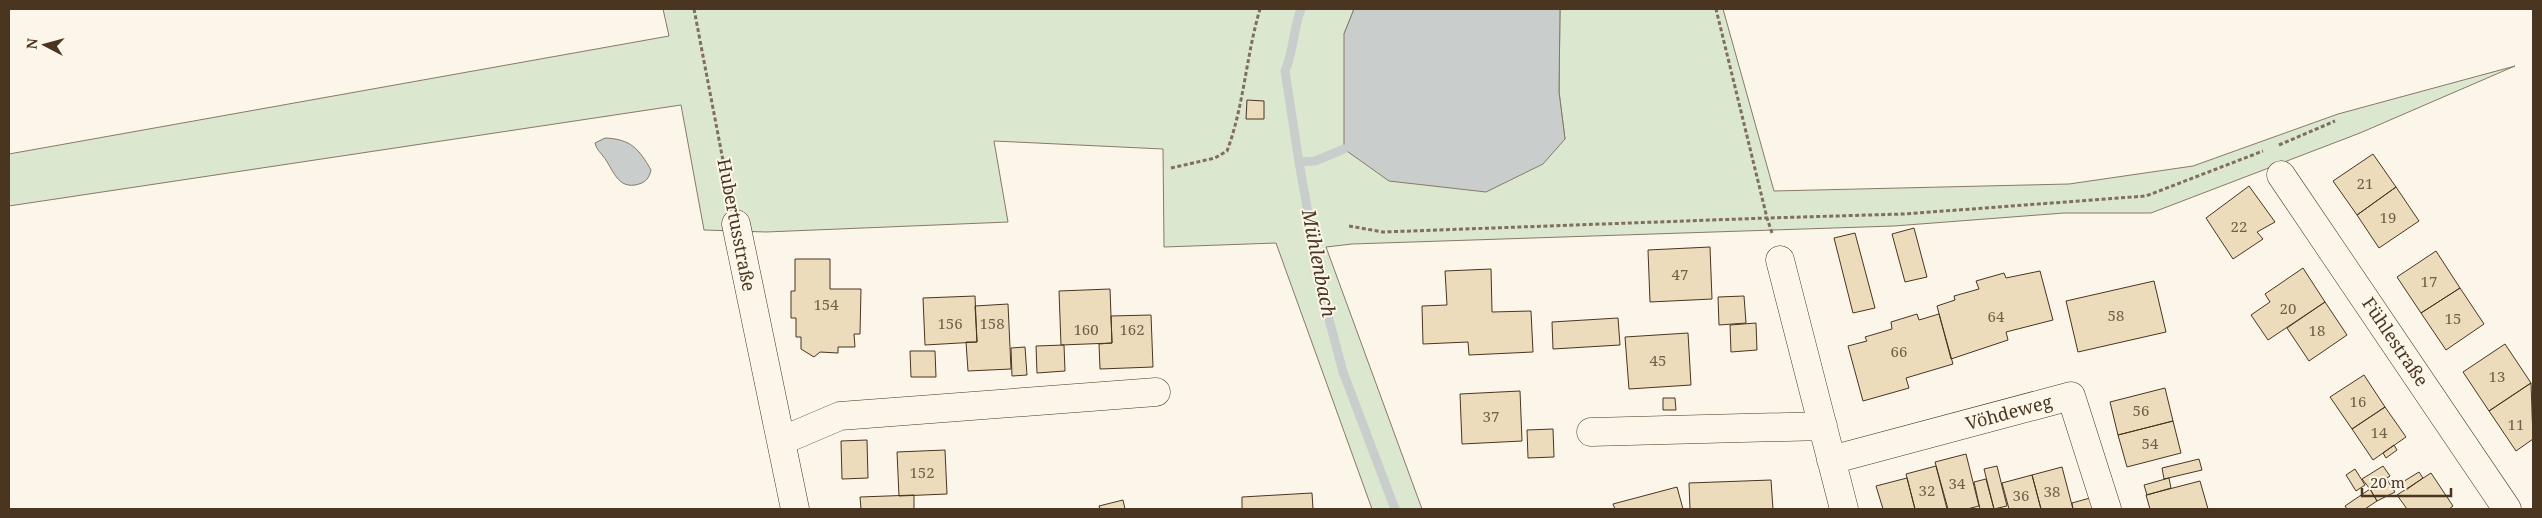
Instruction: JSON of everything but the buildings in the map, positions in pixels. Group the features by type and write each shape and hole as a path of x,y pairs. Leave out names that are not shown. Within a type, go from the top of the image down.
{"street":[{"name":"Fühlestraße","path":"2281,175 2507,509"},
{"name":"Hubertusstraße","path":"736,224 795,509"},
{"path":"1780,260 1844,509"},
{"path":"781,441 840,416 1156,392"},
{"name":"Vöhdeweg","path":"1831,460 2071,396 2107,509"},
{"path":"1591,432 1823,426"}],"path":[{"name":"Hubertusstraße","path":"694,9 736,224"},
{"path":"1171,168 1215,158 1227,151 1237,126 1244,78 1260,9"},
{"path":"1716,9 1767,218 1780,260"},
{"path":"1349,226 1384,232 1913,213 2146,196 2335,121"}],"green space":[{"path":"663,9 1354,9 1344,34 1565,139 1559,92 1560,9 1723,9 1774,191 2069,184 2193,166 2338,114 2515,66 2360,133 2151,213 2064,213 1894,226 1352,244 1326,247 1422,509 1372,509 1276,243 1164,247 1163,149 994,141 1008,222 766,232 704,230 681,105 9,206 9,154 669,36"}],"shaded area":[{"path":"1354,9 1560,9 1559,92 1565,139 1543,164 1486,192 1389,181 1344,149 1344,34"},
{"path":"605,138 621,140 638,151 651,170 645,181 632,185 626,184 616,177 595,143"}],"waterway":[{"name":"Mühlenbach","path":"1301,9 1285,71 1323,297 1343,372 1395,509"},
{"path":"1299,162 1315,161 1344,149"}]}
